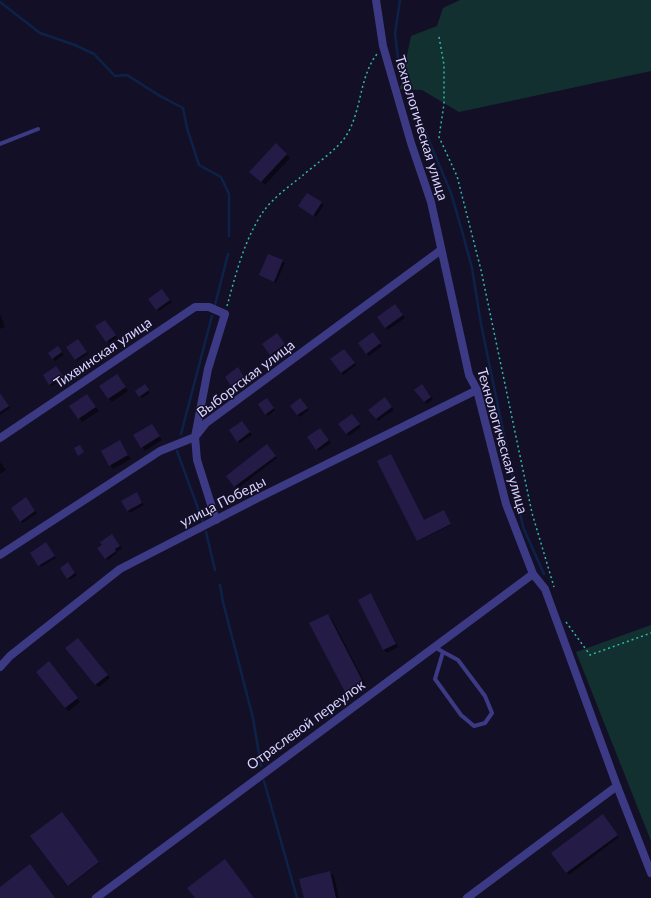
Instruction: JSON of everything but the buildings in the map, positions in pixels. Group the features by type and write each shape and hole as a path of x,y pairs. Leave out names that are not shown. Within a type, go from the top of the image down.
{"street":[{"name":"Технологическая улица","path":"376,0 383,46 409,137 431,202 469,375 477,390 506,504 533,574 545,589 617,786 651,873"},
{"name":"Выборгская улица","path":"0,554 160,450 195,438 206,423 441,250"},
{"name":"Тихвинская улица","path":"0,438 195,307 209,307 225,314"},
{"path":"216,520 197,460 195,438 208,369 225,314"},
{"name":"улица Победы","path":"0,667 10,656 120,569 477,390"},
{"name":"Отраслевой переулок","path":"96,898 533,574"},
{"path":"467,898 617,786"}],"lane":[{"path":"0,144 38,129"},
{"path":"434,647 458,660 485,696 492,712 485,723 474,726 461,715 435,679 443,652"}],"path":[{"path":"439,37 444,65 444,104 439,137 459,183 481,270 532,513 555,592"},
{"path":"225,314 242,252 264,211 295,181 332,150 346,136 356,113 370,62 383,46"},
{"path":"563,619 590,655 651,633"}],"green space":[{"path":"460,0 651,0 651,71 459,112 422,90 400,89 411,36 437,26 443,8"},
{"path":"651,625 651,841 576,652"}],"waterway":[{"path":"400,0 395,34 398,58 408,91 451,193 462,231 472,268 481,324 523,527 544,574"},
{"path":"0,2 40,33 75,45 94,54 115,76 127,75 160,96 183,108 187,128 199,165 221,177 229,194 229,236"},
{"path":"215,305 228,254"},
{"path":"181,434 212,316"},
{"path":"177,451 203,522"},
{"path":"206,532 215,570"},
{"path":"220,585 253,718 261,766"},
{"path":"264,781 297,898"}]}
